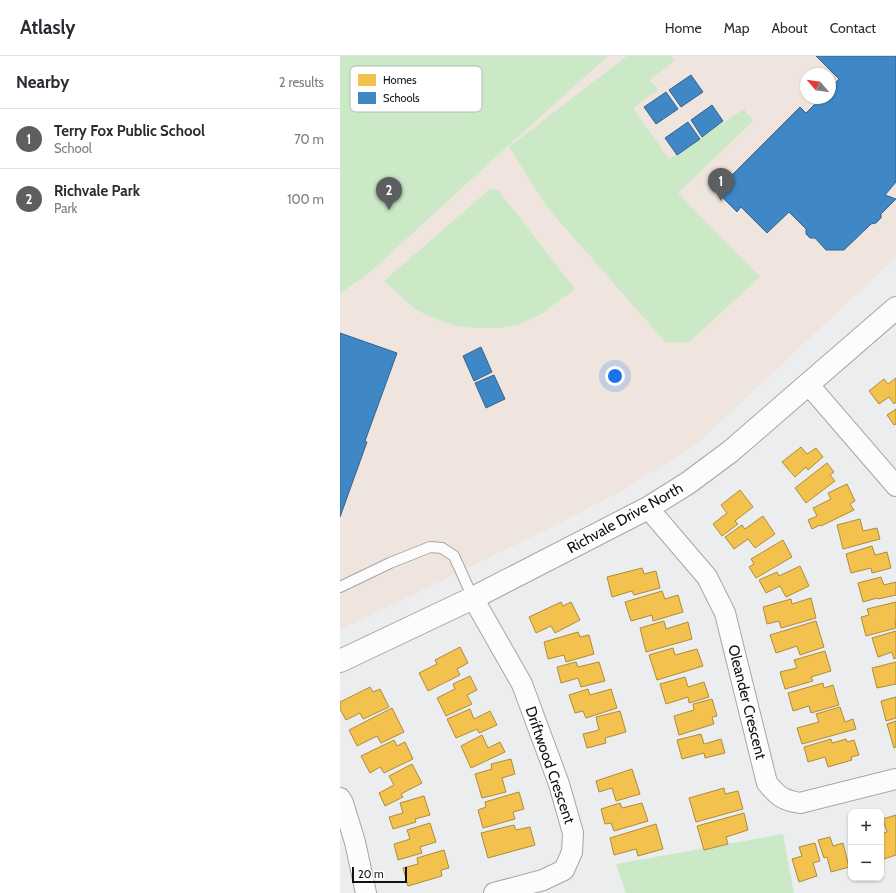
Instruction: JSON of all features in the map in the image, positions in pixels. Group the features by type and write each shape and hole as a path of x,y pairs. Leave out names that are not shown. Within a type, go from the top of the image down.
{"street":[{"name":"Richvale Drive North","path":"340,660 473,598 648,508 688,483 731,451 896,308"},
{"path":"808,384 896,486"},
{"name":"Oleander Crescent","path":"648,508 707,577 725,612 767,783 777,795 790,802 800,803 896,779"},
{"name":"Driftwood Crescent","path":"473,598 522,684 559,784 573,833 572,852 564,870 543,880 494,893"},
{"path":"340,798 343,803 355,842 366,893"}],"lane":[{"path":"340,587 390,563 430,547 442,548 454,556 473,598"}],"shaded area":[{"path":"608,56 896,56 896,257 699,442 624,490 550,528 340,630 340,293 366,276"}],"green space":[{"path":"340,56 608,56 366,276 340,293"},
{"path":"627,56 672,56 675,60 650,80 658,90 633,108 669,159 744,109 753,121 678,193 760,277 689,342 666,343 547,207 509,147"},
{"path":"490,189 498,190 575,289 540,315 520,324 499,328 456,326 416,310 384,281"},
{"path":"783,834 794,893 626,893 616,864"}],"building: Homes":[{"path":"896,378 896,402 894,404 889,397 879,404 869,391 884,379 888,384"},
{"path":"896,409 896,424 894,425 887,415"},
{"path":"801,447 807,454 816,448 823,457 808,470 806,467 795,477 782,462"},
{"path":"827,463 834,472 830,475 835,481 806,503 795,488"},
{"path":"847,484 855,501 850,504 854,510 812,529 808,520 817,516 813,508 831,499 828,493"},
{"path":"740,490 753,507 735,521 738,524 722,536 713,524 727,513 721,505"},
{"path":"763,516 775,534 755,548 748,539 734,549 725,537 742,525 745,529"},
{"path":"860,519 863,531 877,528 880,539 843,549 837,525"},
{"path":"783,540 792,557 756,578 749,567 754,564 751,559"},
{"path":"872,546 875,555 887,552 891,568 872,573 871,568 851,573 846,554"},
{"path":"800,566 809,586 786,597 780,586 766,593 759,580 777,572 779,576"},
{"path":"642,568 644,574 656,571 660,588 634,595 632,591 612,597 607,577"},
{"path":"881,577 884,585 896,582 896,595 863,602 858,583"},
{"path":"662,591 665,599 678,595 683,612 653,621 652,615 631,621 625,602"},
{"path":"811,598 816,618 781,628 779,621 767,624 763,607 791,599 792,604"},
{"path":"561,602 563,606 571,602 580,620 555,633 551,626 536,633 529,617"},
{"path":"896,602 896,628 866,636 861,617 869,615 867,609"},
{"path":"664,621 666,629 688,622 692,639 646,652 640,628"},
{"path":"816,621 824,647 800,655 797,646 776,653 770,635"},
{"path":"896,631 896,658 894,659 892,652 878,657 872,638"},
{"path":"578,632 580,637 589,635 594,654 566,662 564,655 548,659 544,642"},
{"path":"460,647 468,663 457,669 460,675 428,691 419,673 437,664 435,660"},
{"path":"673,648 675,655 697,649 703,666 657,680 649,655"},
{"path":"825,651 831,671 811,677 813,681 785,689 780,672 797,668 794,660"},
{"path":"576,662 578,667 599,662 605,681 581,687 578,678 561,683 557,667"},
{"path":"896,662 896,684 877,688 872,668"},
{"path":"470,676 477,690 467,695 472,704 446,716 437,698 455,689 453,684"},
{"path":"685,677 688,687 704,682 709,697 689,703 688,697 666,704 660,684"},
{"path":"823,683 824,688 833,685 839,705 811,713 809,706 793,711 788,693"},
{"path":"370,687 373,692 380,689 389,707 363,719 360,713 346,720 340,709 340,702"},
{"path":"588,689 590,695 611,689 617,708 586,718 583,711 575,713 569,695"},
{"path":"896,697 896,718 886,721 881,701"},
{"path":"712,699 717,716 712,717 714,724 679,735 674,716 694,710 693,704"},
{"path":"840,707 845,722 853,719 856,729 802,744 797,728 819,722 816,714"},
{"path":"392,708 404,732 381,743 377,736 357,746 349,730"},
{"path":"470,709 474,719 490,711 497,725 479,733 477,729 456,738 447,719"},
{"path":"620,711 626,732 605,738 606,743 587,748 583,734 599,730 596,717"},
{"path":"896,721 896,747 894,748 887,724"},
{"path":"701,734 704,744 721,739 725,753 705,758 704,753 682,759 677,740"},
{"path":"482,735 488,748 500,742 505,752 471,768 461,746"},
{"path":"831,739 832,743 846,739 847,742 854,740 859,755 851,757 852,760 828,767 825,757 808,762 804,747"},
{"path":"394,740 397,746 405,742 413,759 384,773 380,767 370,773 361,756"},
{"path":"511,759 515,774 502,778 506,792 482,798 475,774 492,769 491,764"},
{"path":"412,764 422,783 401,794 403,797 385,806 379,793 394,785 389,776"},
{"path":"632,769 640,794 616,801 612,788 599,792 596,781"},
{"path":"724,788 725,794 738,791 743,809 696,822 689,798"},
{"path":"519,792 524,809 513,812 515,819 483,828 478,810 486,807 485,802"},
{"path":"424,796 430,815 415,819 416,822 393,829 389,817 403,813 400,803"},
{"path":"620,803 622,808 642,803 648,821 614,831 611,823 605,824 601,809"},
{"path":"744,813 748,830 726,837 728,844 704,850 697,826"},
{"path":"896,815 896,855 884,859 884,833 887,832 884,819"},
{"path":"430,823 436,842 420,847 422,853 398,860 394,844 410,839 407,830"},
{"path":"656,824 663,849 638,856 636,849 614,855 610,838"},
{"path":"514,825 516,830 530,827 535,845 488,858 481,833"},
{"path":"830,837 833,846 843,843 848,867 831,872 827,857 824,858 818,840"},
{"path":"815,843 820,861 813,863 817,876 799,882 792,859 802,856 799,847"},
{"path":"444,850 449,868 441,870 442,876 408,886 403,868 418,864 417,858"}],"building: Schools":[{"path":"816,56 896,56 896,182 885,195 896,199 881,214 881,218 876,223 871,224 844,250 826,250 815,238 810,238 806,234 806,229 789,212 767,233 741,207 737,212 716,191 800,107 806,113 815,104 836,104 836,82 839,79 836,76 836,68 828,68"},
{"path":"691,75 703,92 681,107 669,90"},
{"path":"666,92 678,109 656,124 644,107"},
{"path":"712,105 723,121 702,137 691,120"},
{"path":"688,122 700,139 677,155 665,138"},
{"path":"340,333 397,353 365,441 367,442 340,517"},
{"path":"481,347 492,372 474,381 463,356"},
{"path":"494,375 505,399 486,408 475,383"}],"place":[{"name":"Terry Fox Public School","path":"721,201"},
{"name":"Richvale Park","path":"389,210"}]}
